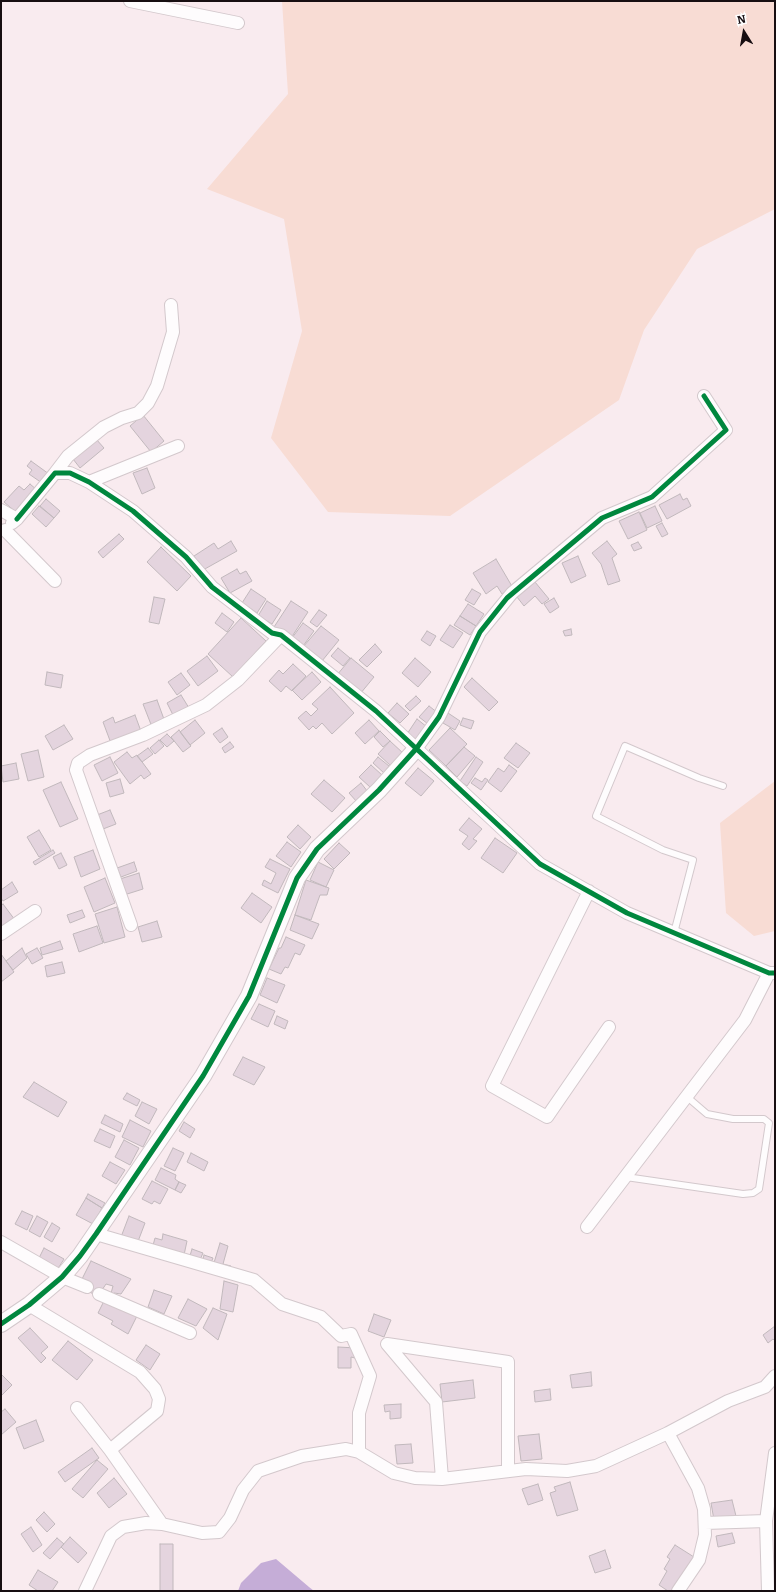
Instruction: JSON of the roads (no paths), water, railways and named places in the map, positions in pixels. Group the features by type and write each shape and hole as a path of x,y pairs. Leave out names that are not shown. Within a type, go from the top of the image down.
{"street":[{"path":"130,1 238,23"},
{"path":"56,581 3,532 16,519 68,456 104,427 122,418 138,413 148,403 158,386 173,332 171,305"},
{"path":"1,1324 29,1305 62,1277 96,1234 203,1076 249,996 297,878 316,850 379,790 416,749 439,717 480,632 512,593 602,518 652,497 726,430 704,396"},
{"path":"89,482 178,446"},
{"path":"55,473 70,473 89,482 133,512 186,557 212,587 272,633 281,635 376,711 540,864 628,913 772,973 745,1020 587,1227"},
{"path":"1,510 16,519"},
{"path":"131,925 76,770 78,763 90,756 143,735 206,704 238,680 281,635"},
{"path":"589,891 492,1086 547,1117 609,1027"},
{"path":"1,934 35,911"},
{"path":"96,1234 254,1280 282,1304 321,1317 341,1336 351,1334 370,1376 359,1413 359,1452"},
{"path":"1,1242 62,1277 87,1287"},
{"path":"99,1294 190,1333"},
{"path":"29,1305 140,1372 155,1389 159,1399 157,1411 110,1450"},
{"path":"442,1479 436,1402 387,1344 508,1362 508,1471"},
{"path":"85,1591 111,1536 123,1527 146,1523 162,1524 202,1533 219,1532 230,1518 243,1490 258,1471 302,1456 346,1449 359,1452 394,1473 415,1478 442,1479 526,1469 567,1471 596,1466 668,1433 728,1401 764,1387 775,1376"},
{"path":"76,1408 110,1450 162,1524"},
{"path":"668,1433 698,1488 704,1509 705,1534 699,1560 678,1591"},
{"path":"768,1591 766,1521 775,1453"},
{"path":"704,1523 766,1521"}],"lane":[{"path":"674,933 693,860 662,850 596,816 625,746 699,778 723,786"},
{"path":"626,1177 743,1194 753,1193 759,1189 769,1123 764,1119 733,1119 707,1114 686,1096"}]}
